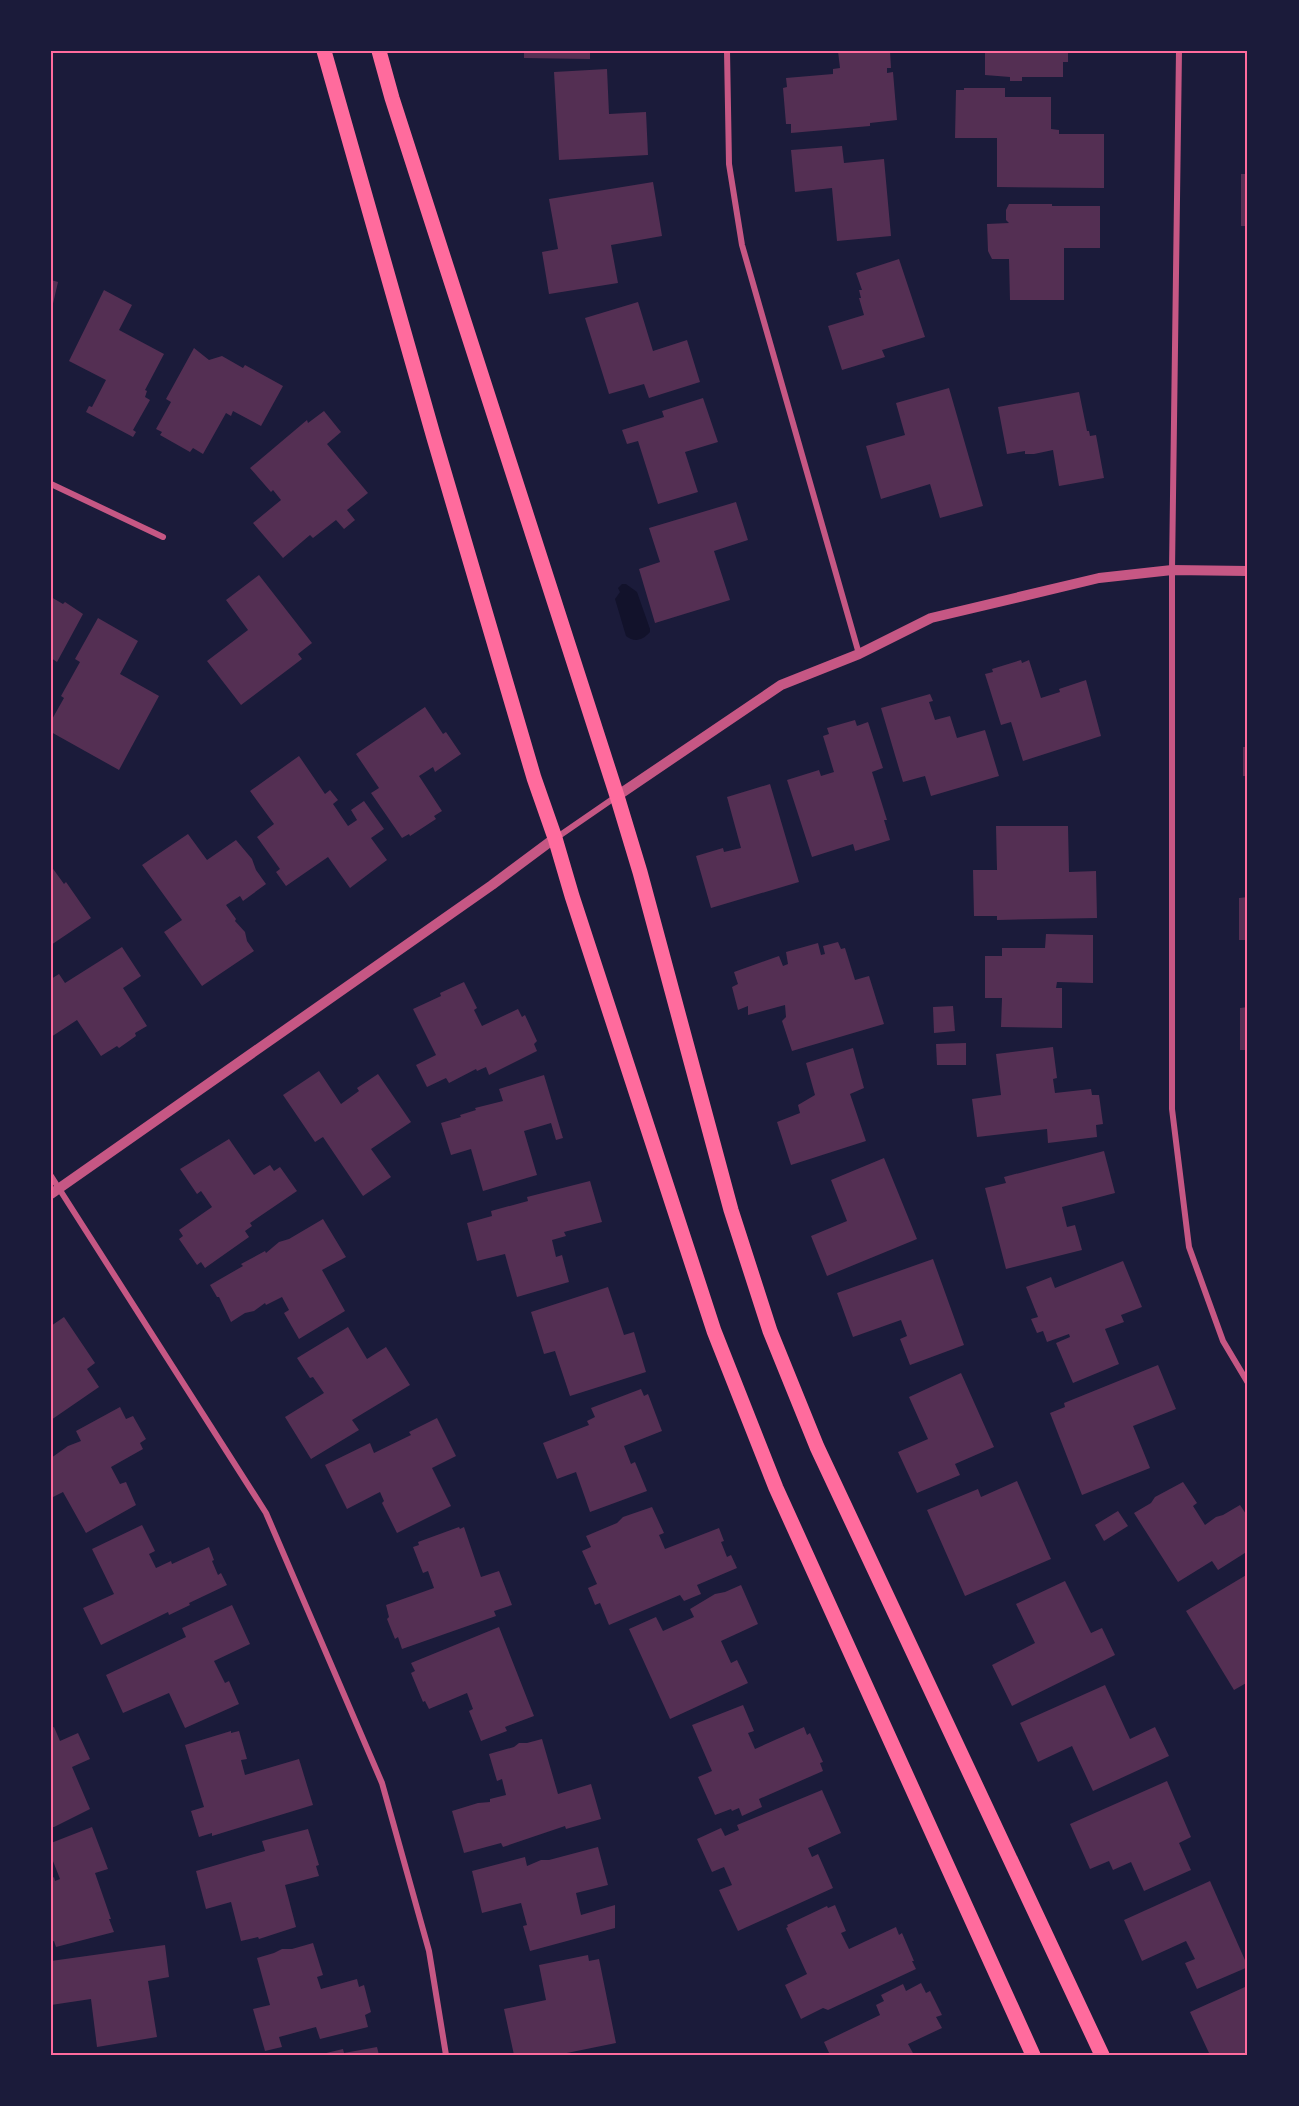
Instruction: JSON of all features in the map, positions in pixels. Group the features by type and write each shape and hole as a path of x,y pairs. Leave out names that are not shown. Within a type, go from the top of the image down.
{"main road":[{"path":"324,51 534,778 714,1331 776,1488 1034,2055"},
{"path":"379,51 392,98 617,796 643,882 731,1210 770,1331 817,1448 1102,2055"}],"street":[{"path":"727,51 729,164 742,245 859,654"},
{"path":"1179,51 1172,570 1172,1110 1189,1247 1223,1341 1248,1383"},
{"path":"51,484 163,537"},
{"path":"55,1191 492,885 555,838 781,685 859,654 931,618 1098,578 1172,570 1248,571"},
{"path":"51,1176 55,1191 266,1514 382,1783 429,1951 446,2055"}],"shaded area":[{"path":"626,584 637,592 650,629 647,635 639,640 626,636 615,599 620,592 618,588"}],"building":[{"path":"524,51 590,51 590,59 524,58"},
{"path":"838,51 890,51 891,68 887,68 887,73 893,72 897,120 870,123 870,126 791,133 791,124 786,124 783,88 787,87 786,78 833,74 833,69 840,68"},
{"path":"985,51 1068,51 1068,62 1063,62 1063,77 1022,77 1022,81 1010,81 1010,77 985,75"},
{"path":"607,69 609,114 646,112 648,155 559,160 554,72"},
{"path":"964,88 1005,88 1005,97 1051,97 1051,129 1059,130 1059,134 1104,134 1104,188 997,187 997,138 955,138 956,90 964,90"},
{"path":"842,146 844,163 884,159 891,236 837,241 832,188 795,192 791,150"},
{"path":"1241,174 1248,174 1248,226 1241,226"},
{"path":"653,182 662,236 611,245 618,283 549,294 542,252 558,249 549,199"},
{"path":"1009,204 1100,206 1100,248 1064,248 1064,300 1010,300 1009,259 992,259 988,251 987,224 1009,223 1006,220 1006,210"},
{"path":"899,259 925,337 882,350 885,357 842,370 828,326 864,315 859,298 861,298 859,290 862,290 856,273"},
{"path":"51,280 58,282 52,308 51,308"},
{"path":"104,290 132,305 119,330 164,354 145,390 147,391 145,397 150,400 133,430 136,432 133,437 86,412 89,406 92,407 106,380 69,361"},
{"path":"638,302 653,351 687,340 700,382 649,398 644,384 609,394 585,318"},
{"path":"194,348 209,360 222,356 243,368 245,365 283,386 261,426 233,411 231,416 226,413 203,454 193,448 190,452 160,435 162,432 156,429 171,402 166,399"},
{"path":"949,388 983,506 940,518 930,484 881,499 866,446 905,435 896,403"},
{"path":"1079,392 1087,431 1090,436 1096,435 1104,478 1059,486 1053,450 1034,454 1025,454 1025,451 1007,454 998,407"},
{"path":"703,398 718,442 685,452 698,492 658,504 638,441 627,444 622,430 664,417 662,411"},
{"path":"324,411 341,432 327,444 368,493 347,510 355,520 344,529 336,520 313,538 310,535 283,558 253,523 281,500 250,468 307,420 308,423"},
{"path":"736,502 748,540 714,551 730,600 655,623 639,569 660,562 649,528"},
{"path":"259,575 312,643 298,654 302,659 241,705 207,661 248,630 226,600"},
{"path":"51,597 63,604 65,602 83,614 57,662 51,658"},
{"path":"98,618 138,641 120,674 159,696 119,770 51,732 51,721 64,698 61,696 80,662 75,659"},
{"path":"1021,660 1022,663 1029,660 1041,698 1086,680 1101,736 1023,761 1011,722 1001,725 985,674 993,672 992,669"},
{"path":"930,694 933,701 929,702 935,720 950,716 957,738 985,730 999,776 931,796 925,776 903,782 881,708"},
{"path":"425,707 443,734 446,732 461,754 435,772 433,767 419,776 442,811 434,816 436,819 410,836 409,834 402,838 371,793 379,788 356,754"},
{"path":"855,720 857,726 868,722 883,768 872,772 887,820 884,820 890,840 855,851 853,844 812,857 787,780 819,770 821,776 834,772 823,736 829,734 827,728"},
{"path":"1243,747 1248,747 1248,785 1245,785 1245,776 1243,776"},
{"path":"299,756 325,794 330,790 338,800 333,804 348,826 357,820 351,810 364,801 384,829 371,838 387,860 350,888 328,857 286,886 276,872 280,869 257,837 274,824 250,791"},
{"path":"770,784 799,882 711,908 696,856 723,848 724,852 741,848 727,797"},
{"path":"996,826 1068,826 1069,872 1096,871 1097,918 997,920 997,916 974,916 973,870 997,870"},
{"path":"188,834 207,860 236,840 252,859 256,870 266,884 243,901 240,896 226,905 236,919 235,921 245,932 247,941 254,951 202,986 164,932 182,920 142,865"},
{"path":"51,866 64,884 66,882 91,918 51,945"},
{"path":"1248,897 1248,940 1239,940 1239,898"},
{"path":"1046,934 1093,935 1093,983 1057,982 1056,988 1062,988 1062,1028 1001,1027 1002,998 985,998 985,956 1002,956 1002,948 1045,948"},
{"path":"838,942 841,949 845,948 855,980 869,976 884,1024 792,1051 782,1021 786,1017 785,1005 748,1015 748,1006 738,1010 732,987 738,984 734,972 779,956 783,966 788,964 786,952 818,943 821,955 825,954 823,946"},
{"path":"122,947 141,976 123,988 147,1026 135,1033 136,1036 119,1048 117,1046 101,1056 77,1020 51,1037 51,979 59,974 65,983"},
{"path":"464,982 477,1008 474,1010 482,1026 518,1009 522,1017 525,1015 537,1041 534,1044 537,1051 489,1075 486,1067 477,1071 476,1069 449,1083 446,1078 427,1087 416,1065 436,1055 413,1009"},
{"path":"953,1006 955,1031 934,1033 933,1007"},
{"path":"1248,1007 1248,1050 1240,1050 1240,1008"},
{"path":"966,1043 966,1065 937,1065 936,1044"},
{"path":"1053,1047 1057,1078 1053,1079 1055,1093 1091,1089 1092,1095 1099,1095 1103,1124 1096,1125 1097,1137 1048,1143 1047,1129 977,1137 972,1099 1001,1095 996,1054"},
{"path":"853,1048 864,1088 850,1094 866,1141 791,1165 777,1122 800,1113 798,1105 815,1095 806,1063"},
{"path":"319,1071 341,1104 359,1091 357,1088 378,1074 411,1122 371,1149 391,1177 363,1196 323,1137 315,1142 283,1095"},
{"path":"544,1075 563,1138 556,1140 551,1123 524,1131 537,1175 483,1191 471,1149 451,1155 441,1123 461,1117 460,1115 476,1110 475,1108 503,1101 499,1089"},
{"path":"229,1139 254,1175 270,1165 274,1171 280,1167 297,1191 250,1223 252,1226 245,1231 249,1237 205,1268 201,1262 197,1265 179,1239 183,1236 179,1230 212,1207 201,1191 197,1194 180,1169"},
{"path":"1104,1151 1115,1193 1062,1207 1067,1227 1075,1225 1082,1250 1006,1269 985,1188 1006,1183 1004,1177"},
{"path":"884,1158 917,1239 827,1276 811,1236 847,1221 831,1180"},
{"path":"590,1181 602,1222 564,1232 566,1236 552,1240 556,1257 562,1255 569,1282 517,1297 505,1254 477,1261 467,1223 492,1216 491,1211 528,1201 527,1197"},
{"path":"323,1219 346,1257 322,1270 345,1311 299,1339 284,1313 289,1310 282,1297 266,1305 265,1303 231,1322 219,1297 210,1285 243,1266 241,1264 265,1251 266,1253 279,1242 289,1239"},
{"path":"933,1259 964,1345 910,1365 900,1339 907,1336 901,1320 853,1337 837,1293"},
{"path":"1123,1261 1142,1307 1121,1315 1124,1322 1105,1329 1119,1364 1073,1383 1056,1343 1070,1337 1069,1334 1047,1342 1043,1331 1037,1333 1031,1319 1038,1317 1026,1287 1051,1277 1055,1288"},
{"path":"608,1287 624,1335 634,1332 646,1372 570,1396 555,1351 544,1354 531,1312"},
{"path":"64,1317 95,1363 87,1369 99,1387 51,1420 51,1326"},
{"path":"348,1327 367,1359 386,1347 410,1385 352,1420 359,1430 311,1459 285,1417 324,1393 313,1377 310,1378 297,1358"},
{"path":"1158,1365 1176,1409 1133,1426 1150,1468 1082,1495 1050,1413 1065,1407 1064,1403"},
{"path":"961,1373 994,1447 955,1464 960,1475 917,1493 898,1452 928,1439 909,1397"},
{"path":"641,1389 644,1396 648,1394 662,1431 624,1446 631,1464 635,1462 647,1491 590,1512 576,1472 557,1479 543,1443 589,1425 587,1421 595,1417 591,1408"},
{"path":"120,1407 126,1419 133,1416 146,1439 140,1443 143,1449 111,1467 120,1484 126,1482 136,1505 86,1533 63,1492 51,1498 51,1458 68,1446 81,1441 76,1431"},
{"path":"437,1418 456,1456 432,1468 451,1506 397,1533 382,1503 384,1501 380,1492 347,1509 325,1465 370,1443 374,1453 411,1435 409,1432"},
{"path":"1017,1481 1051,1559 965,1596 927,1510 978,1489 981,1497"},
{"path":"1183,1482 1197,1503 1193,1506 1205,1525 1240,1505 1248,1517 1248,1551 1218,1570 1212,1561 1178,1582 1134,1513 1151,1503 1155,1497"},
{"path":"652,1507 664,1533 659,1535 665,1549 719,1528 727,1557 731,1555 737,1568 697,1585 701,1594 684,1601 680,1595 609,1625 600,1603 595,1605 588,1588 597,1584 582,1551 591,1547 586,1536 617,1523 623,1517"},
{"path":"1118,1511 1128,1526 1104,1541 1095,1525"},
{"path":"142,1525 155,1551 149,1554 156,1568 171,1561 172,1564 209,1547 218,1575 221,1573 227,1585 169,1615 168,1612 101,1645 83,1608 114,1594 92,1549"},
{"path":"459,1527 460,1529 464,1527 481,1577 499,1571 512,1605 494,1611 496,1616 402,1649 387,1619 389,1617 386,1605 434,1588 428,1571 423,1573 413,1547 419,1545 418,1542"},
{"path":"1248,1574 1248,1682 1234,1690 1186,1611"},
{"path":"1065,1581 1091,1633 1102,1628 1115,1655 1012,1706 992,1665 1035,1643 1016,1604"},
{"path":"741,1585 758,1624 721,1641 731,1663 737,1660 748,1683 670,1719 629,1629 656,1617 663,1631 694,1617 690,1609 715,1594"},
{"path":"232,1605 250,1644 214,1661 225,1683 229,1681 239,1704 185,1728 169,1693 123,1713 106,1675 186,1637 182,1628"},
{"path":"499,1627 534,1716 505,1727 507,1731 481,1741 469,1711 473,1709 467,1693 429,1709 425,1701 423,1702 411,1673 415,1671 411,1663"},
{"path":"1105,1685 1130,1739 1155,1727 1169,1756 1093,1791 1072,1746 1038,1762 1020,1723"},
{"path":"743,1705 754,1731 748,1733 755,1749 804,1727 807,1735 810,1733 823,1762 820,1763 823,1771 759,1799 762,1807 742,1816 739,1808 715,1815 698,1777 712,1771 692,1725"},
{"path":"54,1727 60,1741 78,1733 90,1759 72,1767 90,1809 51,1827 51,1728"},
{"path":"231,1731 231,1733 239,1731 247,1759 241,1760 245,1775 299,1759 313,1805 212,1836 212,1833 199,1837 191,1811 204,1807 185,1745"},
{"path":"542,1739 558,1794 591,1784 601,1819 566,1829 565,1826 503,1847 501,1843 464,1853 452,1811 490,1802 490,1799 506,1795 502,1779 497,1781 489,1754 514,1747 519,1743"},
{"path":"1167,1781 1191,1837 1179,1843 1191,1870 1144,1891 1131,1862 1113,1870 1109,1861 1090,1869 1070,1824"},
{"path":"822,1790 841,1833 808,1848 812,1857 818,1854 833,1888 738,1931 719,1890 732,1885 724,1867 712,1872 697,1839 721,1828 725,1836 739,1830 737,1825"},
{"path":"92,1827 108,1869 95,1873 114,1932 56,1947 54,1941 51,1942 51,1879 54,1877 55,1881 60,1879 51,1856 51,1843"},
{"path":"308,1829 319,1865 316,1866 319,1876 285,1885 296,1927 259,1939 258,1937 241,1941 231,1902 206,1909 196,1871 265,1851 262,1841"},
{"path":"598,1847 608,1885 576,1893 581,1915 615,1905 615,1928 530,1951 523,1926 527,1925 521,1903 482,1913 472,1871 525,1857 527,1866 541,1860"},
{"path":"1210,1881 1248,1967 1197,1989 1185,1963 1195,1959 1186,1941 1142,1961 1124,1920"},
{"path":"835,1905 846,1931 841,1933 849,1949 896,1927 899,1935 902,1933 916,1969 828,2010 823,2008 801,2019 785,1985 807,1974 786,1928 787,1925 827,1906 828,1908"},
{"path":"313,1943 323,1975 317,1977 321,1989 357,1979 359,1987 364,1985 371,2012 365,2015 368,2027 320,2039 316,2027 279,2037 282,2047 265,2051 253,2009 270,2005 257,1958 282,1949 292,1949"},
{"path":"165,1945 169,1977 148,1981 157,2037 97,2047 91,1999 51,2005 51,1961"},
{"path":"588,1955 589,1961 599,1959 616,2043 557,2055 514,2055 504,2009 546,2000 539,1965"},
{"path":"921,1983 926,1993 930,1991 942,2015 936,2017 942,2028 908,2044 914,2055 830,2055 824,2042 880,2015 876,2005 884,2001 881,1995 903,1984 906,1991"},
{"path":"1245,1987 1248,1993 1248,2055 1205,2055 1209,2053 1190,2012"},
{"path":"377,2047 379,2055 318,2055 343,2049 344,2053"}]}
